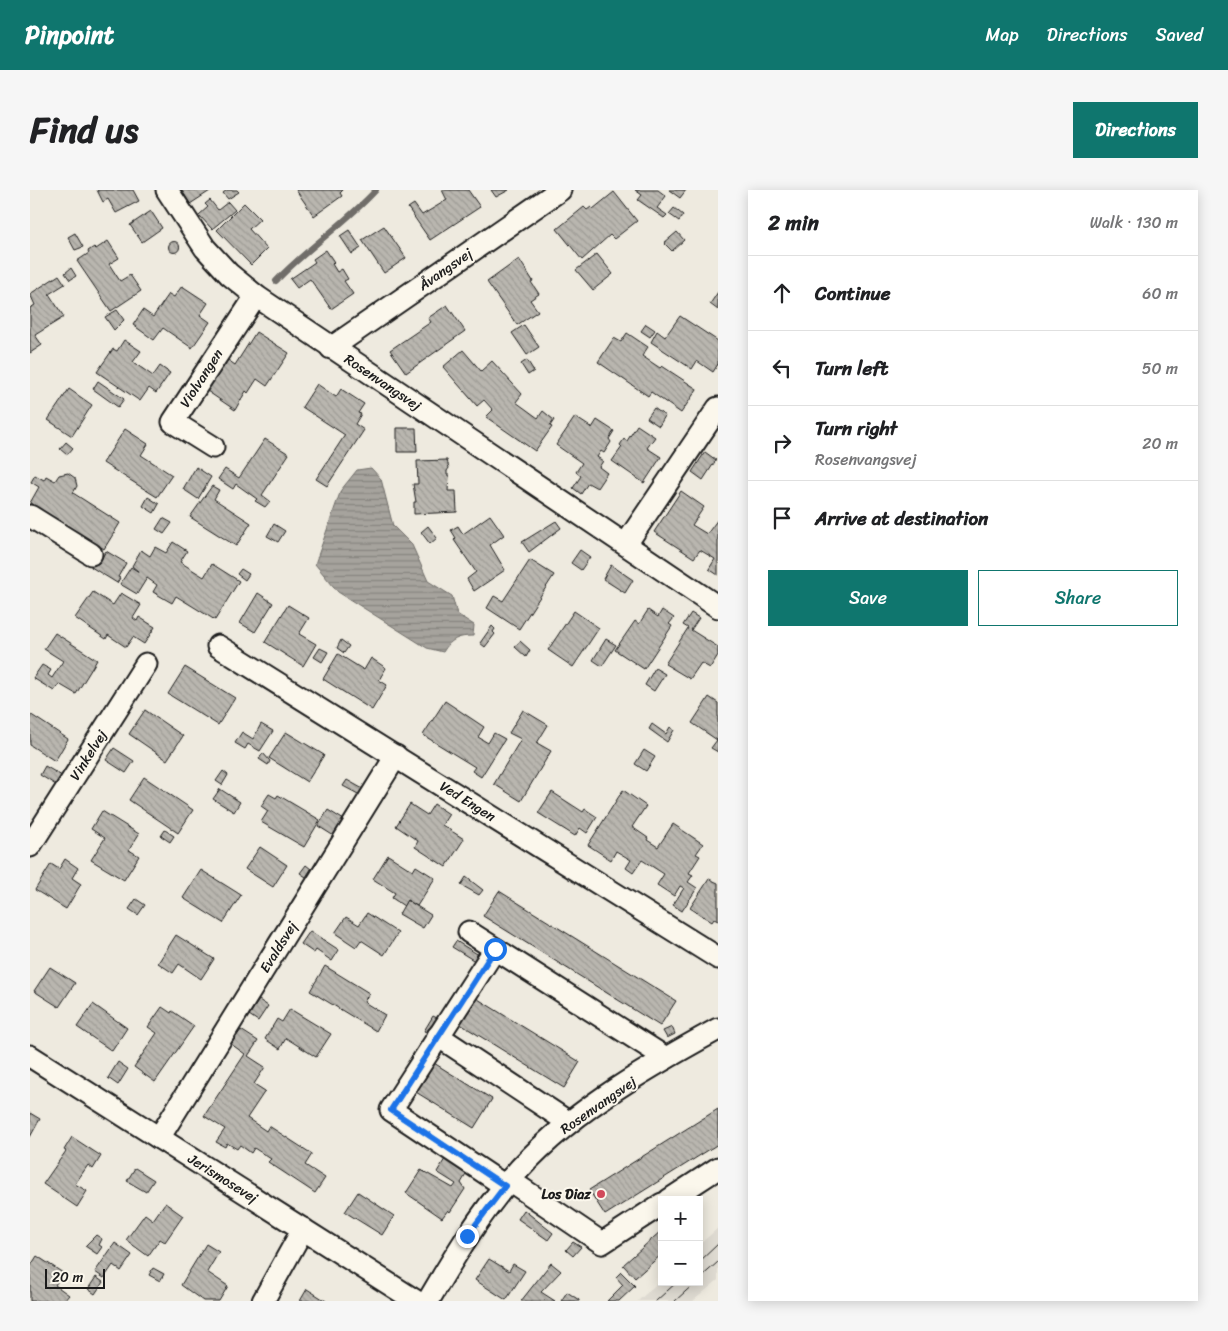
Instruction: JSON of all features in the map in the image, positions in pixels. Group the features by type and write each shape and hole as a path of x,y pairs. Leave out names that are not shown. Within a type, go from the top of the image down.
{"street":[{"name":"Rosenvangsvej","path":"167,190 205,248 229,274 256,296 718,607"},
{"name":"Åvangsvej","path":"331,348 560,190"},
{"name":"Violvangen","path":"213,447 173,422 256,296"},
{"path":"626,544 718,408"},
{"path":"30,516 91,554"},
{"name":"Ved Engen","path":"218,646 718,958"},
{"name":"Vinkelvej","path":"30,846 146,664"},
{"name":"Evaldsvej","path":"159,1138 396,756"},
{"path":"469,932 666,1058"},
{"path":"495,949 391,1110 602,1243 658,1207"},
{"name":"Rosenvangsvej","path":"428,1301 467,1236 507,1183 568,1122 666,1058 718,1029"},
{"path":"438,1036 568,1122"},
{"name":"Jerismosevej","path":"30,1056 416,1301"},
{"path":"675,1196 718,1168"},
{"path":"263,1301 303,1229"}],"shaded area":[{"path":"371,468 381,479 393,526 412,545 428,581 452,596 457,614 474,625 473,636 455,639 443,652 427,648 338,592 315,564 341,490 357,470"},
{"path":"718,1228 718,1280 693,1301 638,1301 658,1283 658,1286 703,1286 703,1241"}],"building":[{"path":"97,190 133,190 139,201 116,213 108,199 103,202"},
{"path":"227,190 237,190 239,192 228,199 223,193"},
{"path":"296,190 343,190 340,193 342,196 314,216"},
{"path":"442,190 468,190 480,207 430,240 408,208 414,204 422,215 447,200"},
{"path":"491,190 509,190 496,197"},
{"path":"635,190 658,190 666,196 657,208 667,215 664,218 638,200 642,195"},
{"path":"669,190 686,190 680,198"},
{"path":"182,191 210,191 190,204"},
{"path":"614,192 637,221 614,239 610,235 582,260 557,229 584,207 587,210 591,207 593,209"},
{"path":"210,200 218,210 228,202 235,210 212,229 199,215 208,207 205,204"},
{"path":"244,203 260,219 249,229 267,249 251,265 217,230"},
{"path":"674,208 683,215 679,221 669,214"},
{"path":"151,211 162,228 142,242 130,225"},
{"path":"384,226 406,258 384,273 362,240"},
{"path":"349,230 361,248 352,254 340,236"},
{"path":"677,232 684,240 672,251 664,243"},
{"path":"75,233 83,247 75,250 68,237"},
{"path":"108,241 119,258 109,264 120,281 130,275 141,291 111,311 77,261 94,247 96,249"},
{"path":"174,241 180,247 174,253 168,247"},
{"path":"326,250 334,262 332,264 337,272 342,269 348,279 344,281 353,294 331,309 310,279 297,288 290,279 315,262 313,259"},
{"path":"597,254 613,274 593,290 576,270"},
{"path":"519,259 539,294 530,300 538,311 517,325 487,282"},
{"path":"71,268 76,276 70,280 65,273"},
{"path":"59,275 65,284 49,294 64,317 35,335 42,345 30,353 30,308 35,305 30,294"},
{"path":"182,286 208,303 200,315 210,322 192,348 163,328 154,340 133,325 143,310 153,317 169,294 174,297"},
{"path":"718,292 718,310 710,304"},
{"path":"447,305 465,331 406,373 390,350 431,322 428,318"},
{"path":"117,310 124,320 114,330 105,317"},
{"path":"680,316 718,341 718,364 713,372 697,361 692,369 651,342 657,331 665,337"},
{"path":"646,324 655,330 650,337 641,331"},
{"path":"524,325 539,347 527,355 512,333"},
{"path":"256,332 289,353 267,386 257,379 248,393 246,391 235,410 207,391 228,360 235,365"},
{"path":"627,333 648,347 642,356 660,368 662,366 697,389 681,413 651,392 648,396 598,362 614,338 621,342"},
{"path":"124,340 141,351 133,362 153,376 160,366 170,373 156,393 149,388 140,401 97,372 113,349 117,351"},
{"path":"463,350 481,371 492,361 522,394 516,402 538,418 543,411 554,420 550,426 552,427 535,451 486,417 493,410 484,400 477,406 443,367"},
{"path":"527,360 534,371 528,375 521,364"},
{"path":"98,381 124,399 118,407 93,389"},
{"path":"317,384 336,397 341,389 364,404 358,413 361,414 355,424 364,430 327,486 316,479 345,435 302,407"},
{"path":"69,389 92,405 72,436 48,420"},
{"path":"654,408 665,416 659,426 647,418"},
{"path":"575,417 592,428 597,420 614,431 609,439 611,442 604,453 601,451 597,457 603,461 599,467 607,473 597,488 588,483 581,494 573,488 581,476 576,472 582,463 556,445"},
{"path":"637,425 655,437 647,448 661,457 644,483 612,461 622,447 620,445 624,439 627,441"},
{"path":"397,428 416,428 417,452 397,452"},
{"path":"125,429 148,444 141,455 172,475 157,497 103,463"},
{"path":"265,439 289,454 262,495 270,501 265,507 255,501 257,499 236,484 233,489 218,479 225,469 239,478"},
{"path":"66,442 73,448 67,455 60,449"},
{"path":"705,452 716,460 703,480 692,472"},
{"path":"447,460 449,468 447,471 447,475 449,475 448,491 456,491 457,512 414,514 414,502 416,502 413,484 418,484 417,461"},
{"path":"196,467 211,477 198,499 183,489"},
{"path":"68,473 75,478 77,486 73,493 120,523 104,549 30,503 39,487 31,482 35,475 44,480 46,476 55,481 59,475"},
{"path":"212,486 219,490 214,499 251,523 236,546 190,517"},
{"path":"681,491 704,507 692,525 707,534 718,519 718,575 709,569 715,559 700,550 694,558 654,532"},
{"path":"148,497 159,504 154,513 143,506"},
{"path":"490,515 504,535 490,545 505,570 474,591 467,579 476,572 454,540 456,538 451,530 458,526 463,534"},
{"path":"163,518 172,523 164,534 156,529"},
{"path":"556,521 561,528 529,552 522,542"},
{"path":"274,524 285,531 278,542 267,536"},
{"path":"428,526 437,538 430,544 421,532"},
{"path":"173,542 187,551 180,562 204,577 212,564 239,581 215,620 176,596 172,603 153,592 157,585 147,578 137,594 120,584 131,567 139,572 132,566 141,550 150,556 155,547 166,553"},
{"path":"580,550 590,557 581,570 571,563"},
{"path":"106,551 126,563 118,577 120,578 117,583 91,567 94,562 98,564"},
{"path":"530,560 554,575 519,629 487,608 494,596 503,601"},
{"path":"611,565 633,580 625,593 603,579"},
{"path":"241,569 249,574 245,580 237,574"},
{"path":"93,592 113,605 121,593 141,605 133,618 137,621 139,617 155,627 144,644 133,637 126,647 108,635 106,639 75,618"},
{"path":"258,593 273,603 255,632 240,623"},
{"path":"288,605 309,618 299,634 316,644 303,666 265,642"},
{"path":"648,610 658,617 662,610 674,618 669,624 672,626 644,669 615,650 635,621 639,624"},
{"path":"574,611 599,628 573,667 548,650"},
{"path":"691,613 699,618 691,630 718,647 718,655 710,668 701,663 690,679 665,664 688,628 683,625"},
{"path":"492,626 495,629 493,632 495,634 485,647 480,643"},
{"path":"55,633 97,660 76,694 59,684 54,691 33,678 42,665 51,670 48,675 52,678 63,661 44,649"},
{"path":"606,639 616,645 602,666 593,660"},
{"path":"341,640 349,646 344,653 337,648"},
{"path":"520,641 530,650 526,657 515,647"},
{"path":"320,648 328,652 322,662 314,657"},
{"path":"338,654 364,670 371,658 386,668 379,680 387,685 372,710 323,679"},
{"path":"185,667 235,698 218,725 168,694"},
{"path":"655,668 665,674 654,691 645,685"},
{"path":"709,697 718,703 718,752 711,748 717,740 692,723"},
{"path":"445,701 484,727 478,737 488,743 494,733 505,739 481,777 472,771 475,767 423,735"},
{"path":"145,710 183,736 167,760 129,734"},
{"path":"523,710 548,725 537,743 551,751 521,801 494,784 521,739 509,733"},
{"path":"30,714 68,739 55,761 30,745"},
{"path":"261,724 273,731 260,751 248,744 245,749 235,743 242,732 253,739"},
{"path":"652,724 666,734 670,727 674,730 667,742 649,729"},
{"path":"286,732 324,755 307,782 269,758"},
{"path":"114,748 134,761 126,773 106,760"},
{"path":"644,750 655,757 646,771 635,764"},
{"path":"263,753 270,761 268,765 259,759"},
{"path":"45,766 62,776 56,785 40,775"},
{"path":"223,771 228,775 222,785 216,781"},
{"path":"144,777 193,810 178,833 129,800"},
{"path":"347,780 363,789 360,795 343,786"},
{"path":"220,789 240,802 234,812 213,799"},
{"path":"623,790 646,806 632,827 648,838 647,840 658,847 673,824 703,844 696,854 700,856 689,873 693,875 688,882 697,888 682,911 673,905 684,888 680,886 674,896 657,885 664,874 642,860 633,873 626,868 631,860 616,851 611,860 588,845"},
{"path":"552,792 583,812 585,809 597,817 587,833 580,828 575,836 538,813"},
{"path":"269,794 276,798 278,795 320,820 304,847 261,822 268,811 261,806"},
{"path":"410,804 427,815 434,804 449,814 442,825 464,839 446,867 415,847 418,841 396,826"},
{"path":"328,810 344,820 334,836 318,826"},
{"path":"102,811 139,834 129,850 139,856 124,880 91,860 105,838 91,829"},
{"path":"165,830 174,836 170,842 161,836"},
{"path":"260,847 287,865 273,887 245,869"},
{"path":"388,855 413,871 416,866 435,878 417,906 407,900 404,906 392,898 395,893 373,879"},
{"path":"65,859 78,868 72,878 81,884 66,909 35,890 51,864 59,869"},
{"path":"306,865 311,869 306,877 300,873"},
{"path":"201,870 241,895 223,923 183,898"},
{"path":"466,877 483,890 479,895 461,885"},
{"path":"709,879 718,883 718,921 714,919 712,922 690,908"},
{"path":"499,891 676,1001 660,1026 483,916"},
{"path":"136,899 145,905 138,915 129,909"},
{"path":"407,900 431,915 423,928 399,914"},
{"path":"367,913 398,933 384,955 361,940 356,947 335,933 346,917 359,925"},
{"path":"310,931 339,950 332,961 316,950 314,953 301,944"},
{"path":"176,935 214,959 201,979 179,964 173,973 158,963"},
{"path":"456,941 482,957 478,963 452,947"},
{"path":"325,966 369,993 364,1002 385,1015 376,1031 310,991"},
{"path":"50,967 75,983 59,1007 34,991"},
{"path":"473,996 580,1062 564,1088 457,1022"},
{"path":"259,1000 268,1006 258,1021 249,1015"},
{"path":"93,1004 127,1028 112,1051 77,1027"},
{"path":"162,1007 171,1013 172,1011 194,1026 155,1082 134,1067 157,1033 148,1027"},
{"path":"290,1009 331,1034 316,1057 286,1038 280,1049 265,1039 277,1019 282,1022"},
{"path":"433,1016 439,1019 430,1034 424,1031"},
{"path":"672,1027 675,1034 667,1038 663,1031"},
{"path":"241,1030 258,1041 248,1056 265,1067 254,1084 265,1091 247,1118 266,1131 269,1126 312,1154 305,1165 325,1178 315,1193 268,1162 271,1159 254,1148 251,1153 240,1145 237,1149 227,1143 225,1147 216,1142 225,1129 204,1116 245,1054 231,1044"},
{"path":"429,1060 492,1099 474,1128 411,1089"},
{"path":"118,1062 128,1069 118,1085 108,1078"},
{"path":"718,1109 718,1144 605,1215 589,1190"},
{"path":"30,1113 40,1119 30,1137"},
{"path":"72,1137 101,1156 93,1169 88,1165 75,1184 87,1191 77,1207 43,1184 66,1151 64,1150"},
{"path":"445,1159 467,1173 461,1183 465,1189 450,1212 448,1210 442,1218 406,1193 421,1170 453,1188 456,1184 437,1172"},
{"path":"135,1168 154,1180 146,1192 127,1181"},
{"path":"358,1192 394,1216 382,1235 345,1212"},
{"path":"165,1203 183,1216 165,1242 160,1239 148,1256 126,1240 145,1214 153,1220"},
{"path":"524,1210 553,1233 548,1240 518,1219"},
{"path":"658,1234 658,1258 635,1278 623,1265"},
{"path":"96,1235 102,1239 99,1245 102,1247 97,1254 85,1246"},
{"path":"573,1242 581,1247 573,1256 566,1250"},
{"path":"115,1243 132,1255 121,1271 113,1265 104,1278 95,1272"},
{"path":"206,1244 219,1252 207,1272 228,1286 219,1301 203,1301 181,1285"},
{"path":"37,1256 63,1273 55,1285 69,1295 64,1301 30,1301 30,1267"},
{"path":"489,1259 509,1271 513,1264 525,1271 506,1300 475,1280"},
{"path":"551,1263 561,1271 541,1292 555,1301 521,1301"},
{"path":"153,1268 164,1274 160,1281 149,1275"},
{"path":"621,1272 635,1286 619,1301 607,1301 623,1285 616,1277"},
{"path":"96,1277 103,1282 95,1294 88,1289"},
{"path":"307,1289 326,1301 300,1301"},
{"path":"567,1292 579,1300 579,1301 561,1301"}],"waterway":[{"path":"276,281 352,214 376,190"}],"tram line":[{"path":"703,1258 718,1244"},
{"path":"703,1275 718,1262"},
{"path":"656,1301 673,1286"},
{"path":"675,1301 692,1286"}],"place":[{"name":"Los Diaz","path":"601,1194"}],"route":[{"path":"467,1236 505,1186 391,1110 495,949"}]}
